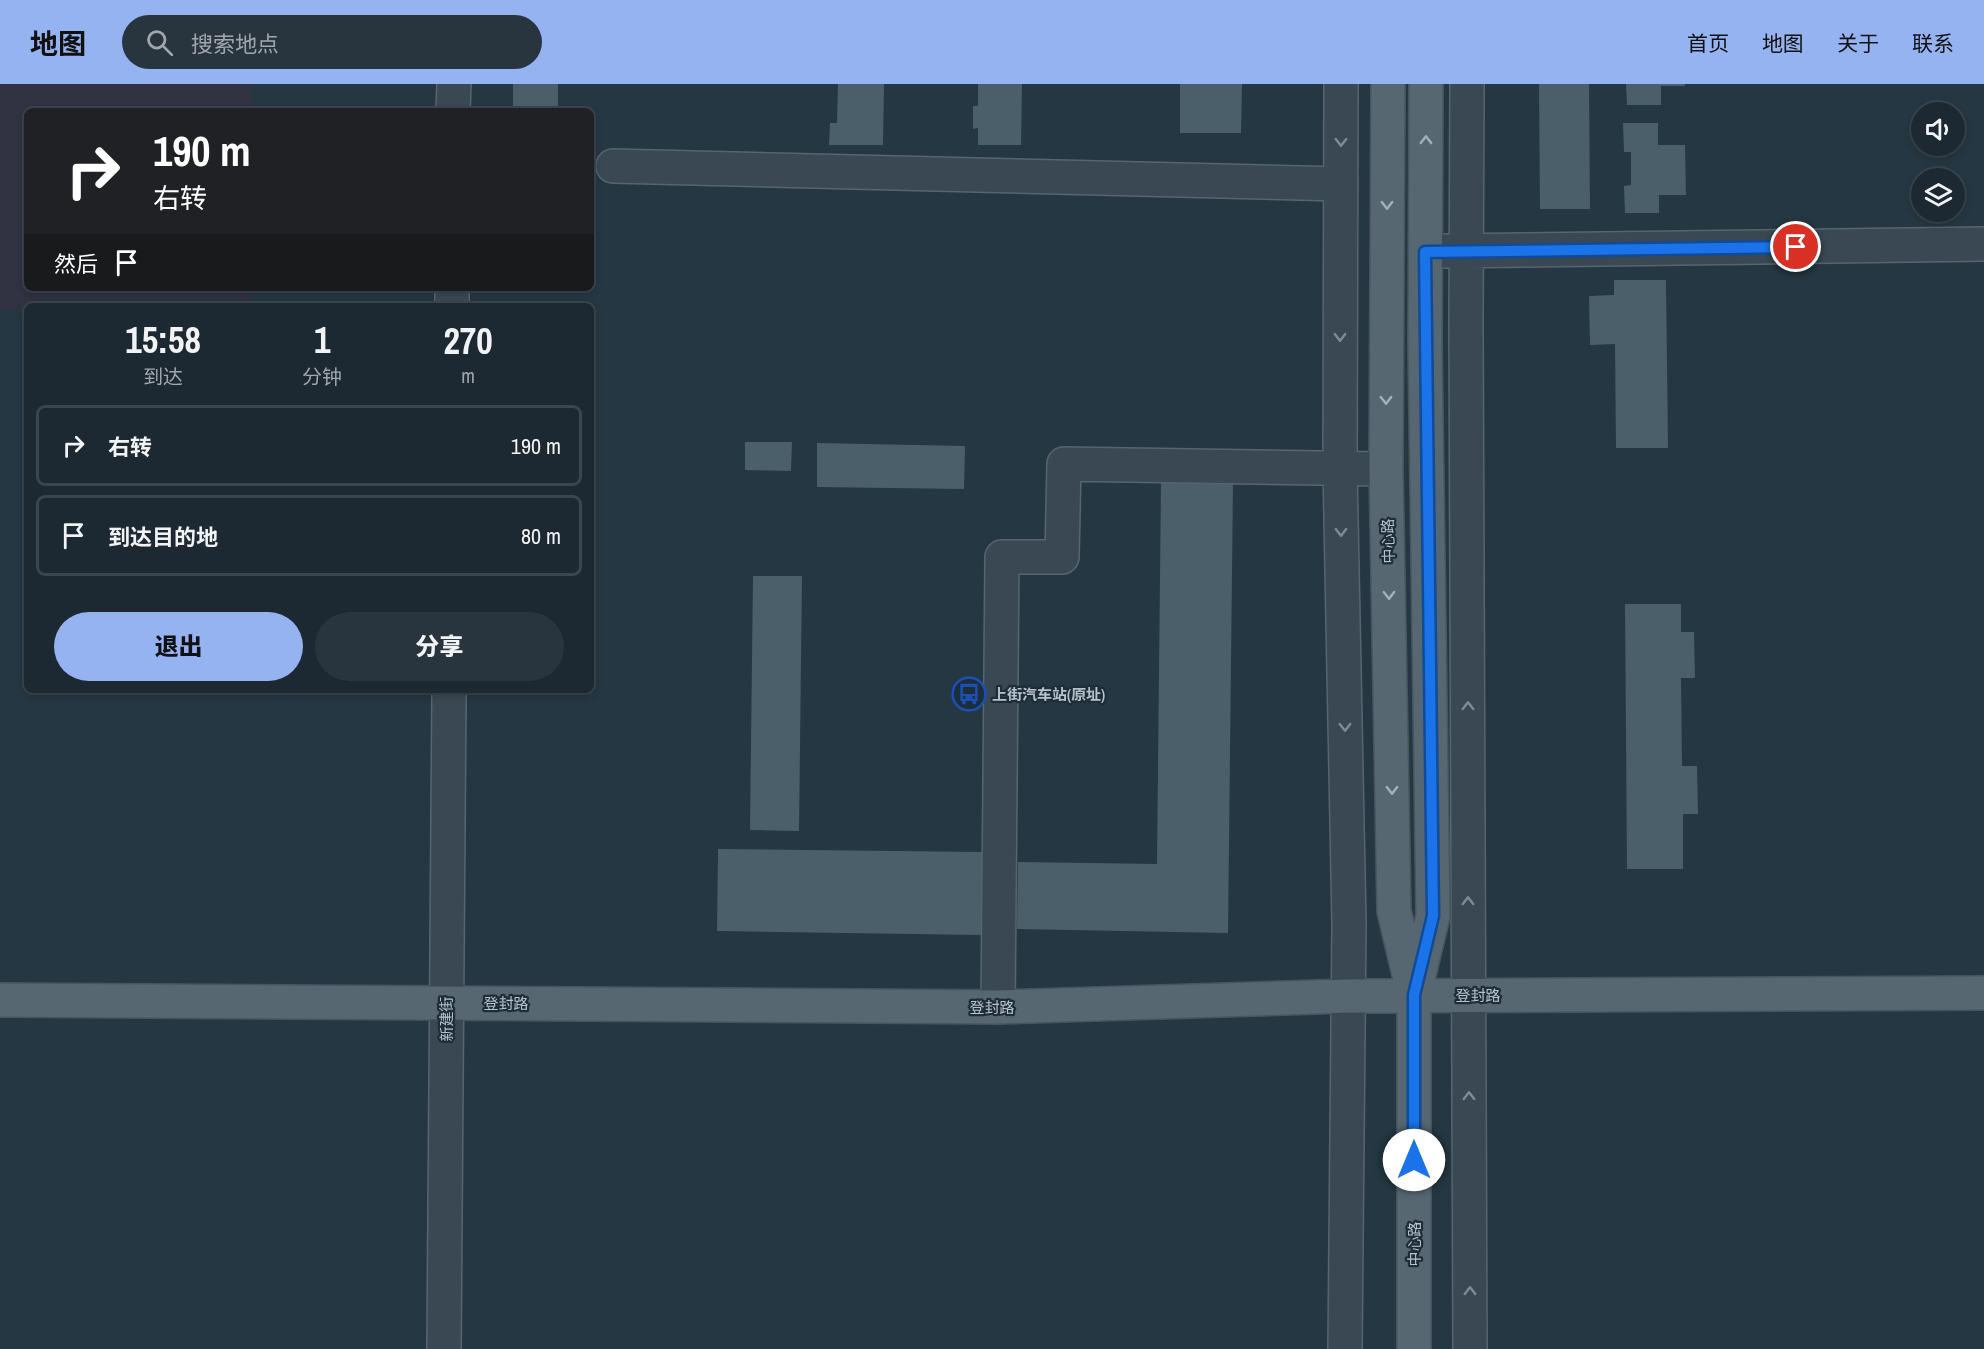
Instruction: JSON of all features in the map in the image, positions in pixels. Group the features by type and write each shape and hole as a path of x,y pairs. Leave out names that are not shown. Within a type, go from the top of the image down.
{"main road":[{"name":"中心路","path":"1388,84 1386,469 1394,911 1414,995 1414,1349"},
{"name":"中心路","path":"1414,995 1433,916 1425,252 1426,84"},
{"name":"登封路","path":"0,1000 998,1007 1414,995 1984,993"}],"street":[{"path":"453,108 454,84"},
{"path":"1341,84 1340,468 1349,913 1345,1349"},
{"path":"1467,84 1470,1349"},
{"path":"613,166 1341,184"},
{"path":"1425,252 1984,244"},
{"path":"998,1007 1002,557 1062,557 1064,464 1386,469"},
{"name":"新建街","path":"444,1349 449,693"}],"shaded area":[{"path":"0,84 252,84 252,108 24,108 24,291 250,291 250,303 24,303 24,311 0,310"}],"building":[{"path":"513,84 558,84 558,108 513,108"},
{"path":"838,84 884,84 883,145 829,145 830,123 837,123"},
{"path":"978,84 1022,84 1021,145 978,145 978,128 973,129 973,106 978,106"},
{"path":"1180,84 1242,84 1241,133 1180,133"},
{"path":"1539,84 1589,84 1590,209 1540,209"},
{"path":"1626,84 1685,84 1685,86 1661,86 1661,105 1627,105"},
{"path":"1623,123 1658,123 1658,145 1685,145 1686,195 1659,195 1659,213 1625,213 1624,186 1631,185 1631,152 1624,152"},
{"path":"1614,280 1666,280 1668,448 1616,448 1615,344 1590,345 1589,296 1614,295"},
{"path":"745,442 792,442 791,471 745,470"},
{"path":"817,443 965,446 964,489 817,487"},
{"path":"1161,482 1233,482 1228,933 1017,929 1018,862 1157,864"},
{"path":"753,576 802,576 799,831 750,830"},
{"path":"1625,604 1681,604 1681,632 1694,632 1695,678 1681,678 1682,766 1697,766 1698,814 1683,814 1683,869 1627,869"},
{"path":"718,849 982,852 981,935 717,931"}],"place":[{"name":"上街汽车站(原址)","path":"969,694"}],"route":[{"path":"1414,1160 1414,995 1433,916 1425,252 1796,247"}]}
